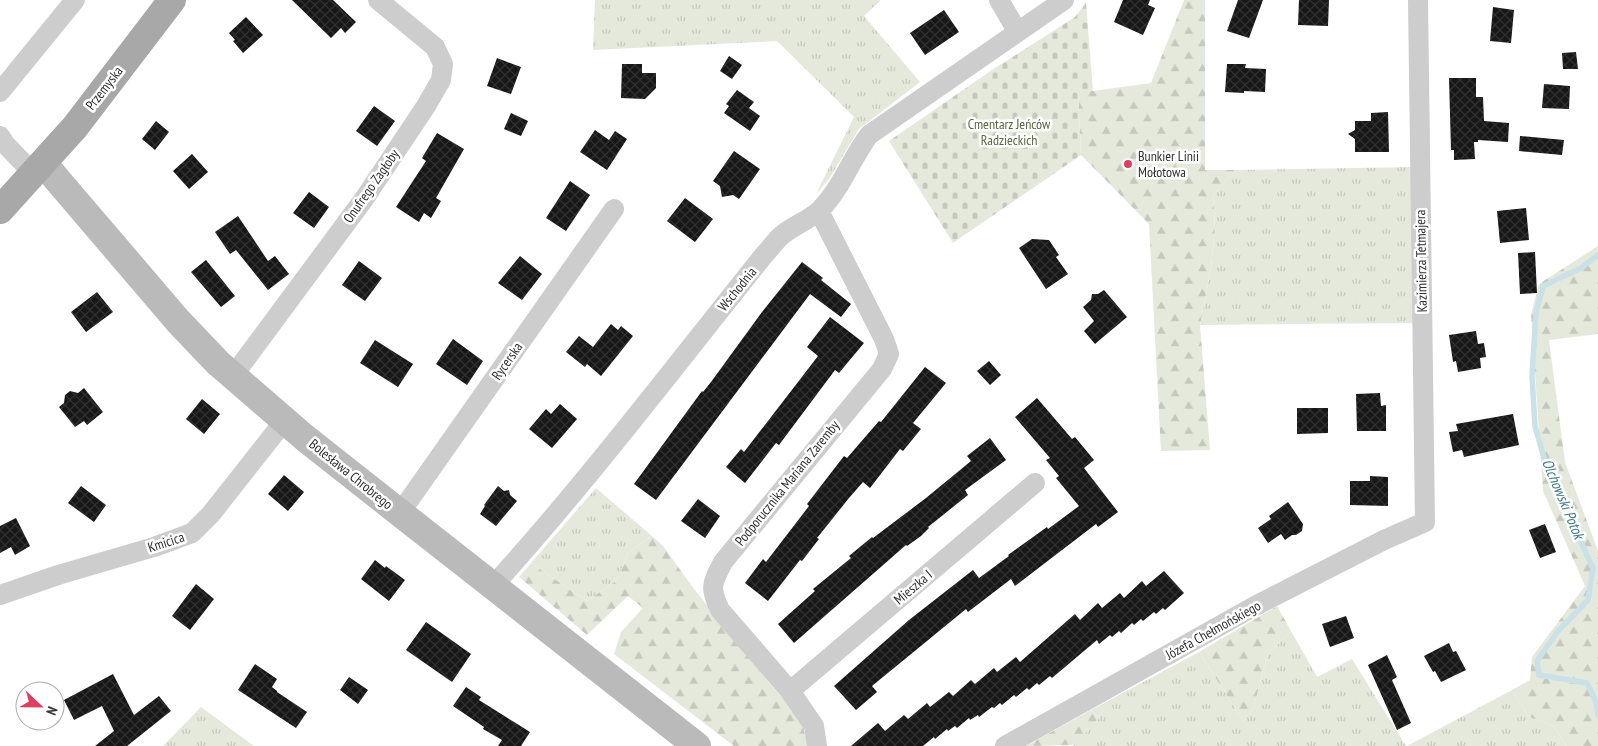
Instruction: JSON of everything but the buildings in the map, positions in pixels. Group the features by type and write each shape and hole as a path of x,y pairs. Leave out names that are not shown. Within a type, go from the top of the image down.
{"main road":[{"name":"Przemyska","path":"0,210 74,127 172,0"}],"street":[{"path":"0,92 75,0"},
{"name":"Onufrego Zagłoby","path":"233,376 364,199 426,106 440,80 443,64 435,47 378,0"},
{"path":"999,0 1017,31"},
{"name":"Wschodnia","path":"492,587 572,494 764,255 782,235 819,212 846,176 858,150 869,135 1064,0"},
{"name":"Kazimierza Tetmajera","path":"1418,0 1425,522"},
{"path":"0,136 38,168"},
{"name":"Bolesława Chrobrego","path":"38,168 178,321 233,376 400,514 697,746"},
{"name":"Rycerska","path":"400,514 614,209"},
{"name":"Podporucznika Mariana Zaremby","path":"817,746 814,726 790,691 720,610 713,596 713,582 723,562 882,369 889,354 884,339 819,212"},
{"name":"Kmicica","path":"0,595 192,534 211,514 285,420"},
{"name":"Mieszka I","path":"790,691 1035,483"},
{"name":"Józefa Chełmońskiego","path":"1005,746 1255,606 1384,540 1425,522"}],"green space":[{"path":"595,0 881,0 864,16 920,82 859,129 829,179 816,194 854,117 777,41 593,50"},
{"path":"1184,0 1205,0 1205,170 1236,170 1213,195 1215,228 1211,268 1200,325 1210,450 1161,451 1149,224 1081,155 1078,91 1093,91 1151,83"},
{"name":"Cmentarz Jeńców Radzieckich","path":"1086,3 1093,91 1078,92 1081,155 953,243 889,141 992,70 1075,17"},
{"path":"1411,167 1413,323 1200,325 1211,268 1215,228 1213,195 1236,170"},
{"path":"1598,246 1598,334 1549,340 1565,462 1598,551 1598,746 1566,746 1554,726 1529,717 1512,690 1530,680 1532,657 1585,586 1543,491 1531,314 1539,284"},
{"path":"596,488 652,536 628,553 617,580 587,601 531,563"},
{"path":"652,536 663,546 694,589 771,685 801,718 808,746 734,746 614,654 621,632 643,608 628,596 587,635 519,577 531,563 587,601 617,580 628,553"},
{"path":"1277,606 1291,631 1268,654 1253,709 1243,721 1199,652"},
{"path":"1291,631 1317,677 1352,659 1406,746 1073,746 1099,718 1091,710 1199,652 1243,721 1253,709 1268,654"},
{"path":"1512,690 1529,717 1554,726 1566,746 1407,746"},
{"path":"201,707 254,746 163,746"},
{"path":"1091,710 1099,718 1075,745 1026,746"}],"waterway":[{"name":"Olchowski Potok","path":"1598,255 1581,268 1543,286 1536,313 1532,376 1535,426 1547,469 1593,568 1588,600 1558,631 1537,661 1539,675 1587,683 1596,702 1598,715"}],"place":[{"name":"Bunkier Linii Mołotowa","path":"1128,164"}]}
